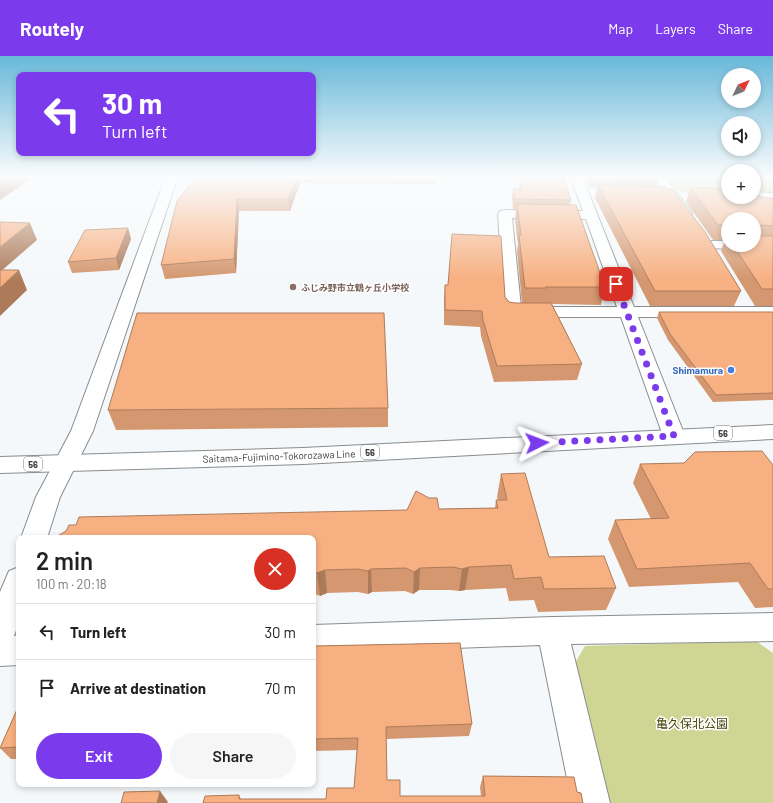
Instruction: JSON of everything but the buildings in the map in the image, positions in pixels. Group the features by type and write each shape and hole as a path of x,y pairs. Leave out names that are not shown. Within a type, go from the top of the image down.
{"street":[{"path":"35,535 48,497 82,431 160,211"},
{"path":"591,211 591,215 674,436"},
{"path":"685,211 716,258"},
{"path":"591,215 505,214 513,312 627,312 745,305 773,312"},
{"path":"708,245 773,246"},
{"name":"Saitama-Fujimino-Tokorozawa Line","path":"0,465 303,456 773,432"},
{"path":"0,633 16,588"},
{"path":"316,639 552,631 773,627"},
{"path":"552,631 591,803"},
{"path":"0,651 16,650"}],"green space":[{"name":"亀久保北公園","path":"756,641 773,653 773,803 609,803 575,663 585,646"}],"place":[{"name":"ふじみ野市立鶴ヶ丘小学校","path":"293,287"},
{"name":"Shimamura","path":"731,370"}],"route":[{"path":"537,443 674,436 616,284"}]}
